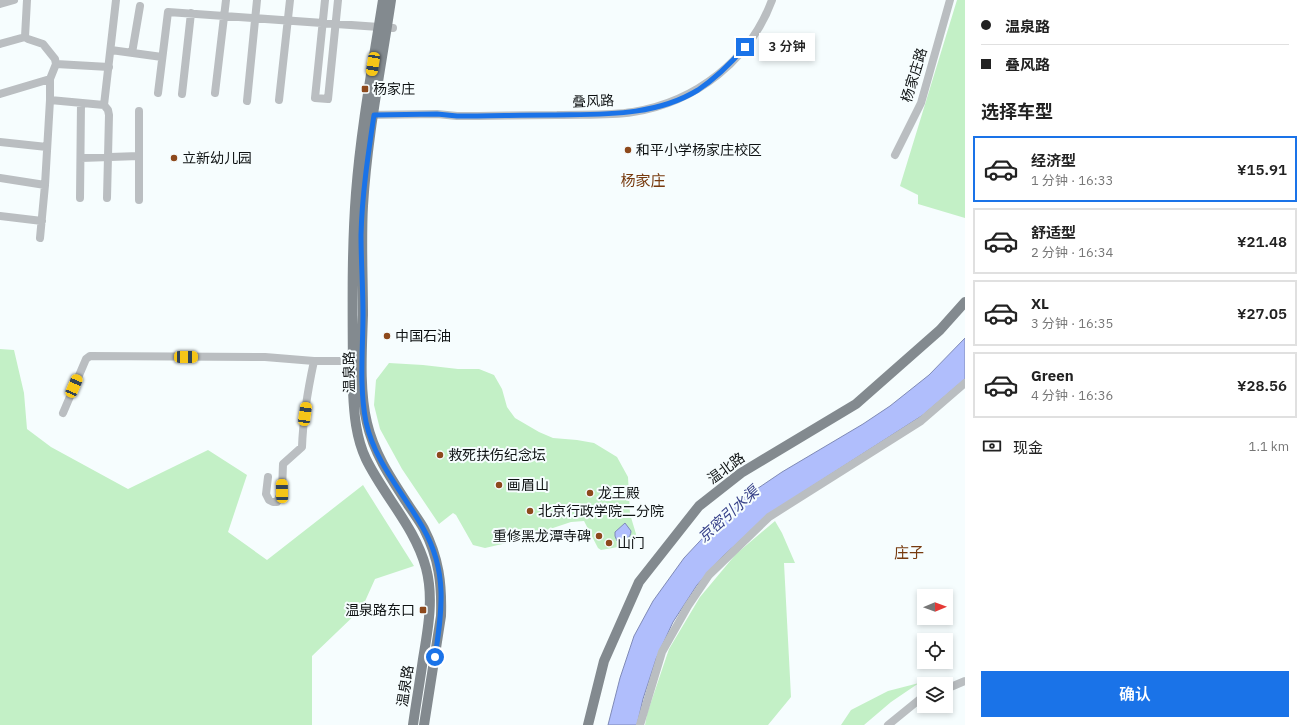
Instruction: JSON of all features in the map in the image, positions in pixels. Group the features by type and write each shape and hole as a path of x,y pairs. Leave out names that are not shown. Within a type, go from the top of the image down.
{"main road":[{"name":"温泉路","path":"383,0 386,28"},
{"name":"温泉路","path":"391,0 370,115 362,213 354,413 357,433 365,457 413,535 426,569 430,596 430,610 413,725"},
{"name":"温北路","path":"588,725 604,661 639,582 699,506 741,473 856,404 940,330 965,302"},
{"name":"温泉路","path":"357,361 366,422 373,443 389,477 424,528 433,549 439,571 442,598 441,616 424,725"}],"street":[{"path":"0,4 14,0"},
{"path":"25,37 28,0"},
{"path":"104,105 116,0"},
{"path":"215,93 226,0"},
{"path":"247,101 257,0"},
{"path":"279,100 290,0"},
{"path":"325,0 315,98 328,99 338,0"},
{"name":"叠风路","path":"370,115 437,114 457,116 606,114 633,112 655,107 671,102 698,89 725,69 754,37 772,0"},
{"name":"杨家庄路","path":"895,156 921,103 950,0"},
{"path":"132,53 140,6"},
{"path":"158,93 168,12 386,28"},
{"path":"182,94 191,13"},
{"path":"0,44 25,37 44,44 55,59 56,64 50,79 45,185 40,238"},
{"path":"111,50 162,57"},
{"path":"56,64 109,67"},
{"path":"0,94 50,79"},
{"path":"50,100 104,105 108,110 107,198"},
{"path":"80,198 82,103"},
{"path":"139,111 139,200"},
{"path":"0,142 47,147"},
{"path":"81,158 139,156"},
{"path":"0,178 45,185"},
{"path":"0,216 42,221"},
{"path":"63,413 86,359 90,356 265,357 314,361 357,361"},
{"path":"268,477 266,494 269,500 277,502 282,491 283,464 302,447 305,414 314,361"},
{"path":"640,725 662,652 688,606 709,575 769,517 921,421 965,382"},
{"path":"953,686 965,681"},
{"path":"888,725 917,701"}],"green space":[{"path":"957,0 965,0 965,218 918,204 918,195 900,186"},
{"path":"0,349 14,350 24,393 27,429 51,447 128,489 208,450 247,475 228,532 267,560 363,485 414,566 375,579 362,608 312,656 312,725 0,725"},
{"path":"389,363 458,369 479,369 494,375 502,389 507,407 515,418 539,432 553,438 594,443 617,457 628,477 630,514 636,534 632,542 624,546 601,550 598,548 584,521 571,522 511,542 485,548 473,545 456,515 453,513 439,524 402,469 380,429 374,405 376,380"},
{"path":"775,521 795,563 784,563 791,697 768,725 645,725 647,714 669,649 700,597 736,554"},
{"path":"917,684 891,702 864,725 841,725 851,710 888,691"}],"water":[{"name":"京密引水渠","path":"965,338 965,379 923,415 772,512 723,556 697,585 673,622 656,659 643,699 637,725 608,725 620,678 634,636 653,601 684,558 742,499 782,472 863,424 890,406 929,375"},
{"path":"625,523 631,531 630,536 625,540 617,541 615,532"}],"place":[{"name":"杨家庄","path":"365,89"},
{"name":"和平小学杨家庄校区","path":"628,150"},
{"name":"立新幼儿园","path":"174,158"},
{"name":"中国石油","path":"387,336"},
{"name":"救死扶伤纪念坛","path":"440,455"},
{"name":"画眉山","path":"499,485"},
{"name":"龙王殿","path":"590,493"},
{"name":"北京行政学院二分院","path":"530,511"},
{"name":"重修黑龙潭寺碑","path":"599,536"},
{"name":"山门","path":"609,543"},
{"name":"温泉路东口","path":"423,610"}],"district":[{"name":"杨家庄","path":"643,180"},
{"name":"庄子","path":"909,552"}],"route":[{"path":"435,657 442,598 439,571 433,549 424,528 389,477 381,462 366,422 364,406 362,361 363,288 361,236 365,176 374,115 437,114 457,116 606,114 633,112 655,107 687,96 725,69 745,47"}]}
